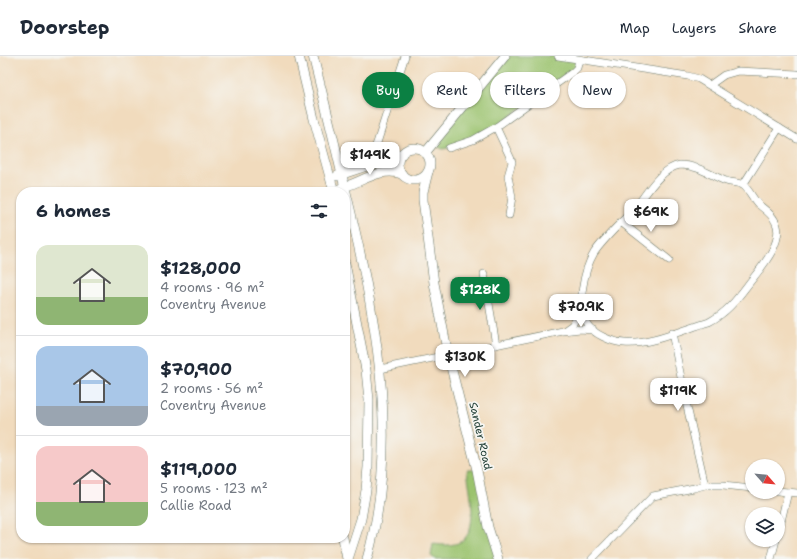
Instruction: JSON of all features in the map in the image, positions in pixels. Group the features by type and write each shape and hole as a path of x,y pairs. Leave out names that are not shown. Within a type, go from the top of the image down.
{"main road":[{"path":"299,56 332,187"},
{"path":"313,56 342,174 345,187 389,171 395,171 410,179 421,179 428,172 430,162 425,153 416,148 366,167 342,174 330,178"},
{"path":"425,153 506,56"},
{"path":"402,154 399,164 402,174"},
{"name":"Sander Road","path":"428,172 423,192 423,200 434,283 448,355 477,470 488,527 498,559"},
{"name":"Sander Road","path":"410,179 417,186 423,200"},
{"path":"350,210 370,301 380,369 383,407 380,488 376,523 367,559"},
{"path":"347,559 361,519 366,490 368,467 369,400 366,370 350,288"},
{"path":"344,543 347,559"}],"street":[{"path":"366,167 377,143 405,56"},
{"path":"558,56 688,76 710,85 797,139"},
{"path":"449,148 473,140 496,127 573,72 577,68 579,60"},
{"path":"710,85 724,75 738,70 797,74"},
{"path":"496,127 511,159 508,176 512,197 510,215"},
{"path":"743,185 779,128"},
{"path":"691,165 724,180 743,185 748,189 752,198 775,220 778,233 776,243 754,278 725,312 709,322 672,334 649,341 623,344 606,338 593,330 587,324 582,309 583,286 589,264 597,249 621,222 663,173 672,167 691,165"},
{"path":"621,222 669,260"},
{"path":"484,274 496,345"},
{"path":"563,331 572,325 582,309"},
{"path":"380,369 563,331 580,329 593,330"},
{"path":"672,334 705,485"},
{"path":"592,559 653,496 705,485 745,487"},
{"path":"785,492 797,493"},
{"path":"784,507 788,492"},
{"path":"771,559 774,547"}],"green space":[{"path":"505,56 561,56 579,59 578,65 560,79 560,72 492,72"},
{"path":"490,74 490,108 521,108 496,127 449,148 442,149 433,143 462,108 482,108 482,84"},
{"path":"467,470 477,470 498,559 435,559 431,556 433,544 449,545 458,543 465,538 469,530 472,510"}]}
